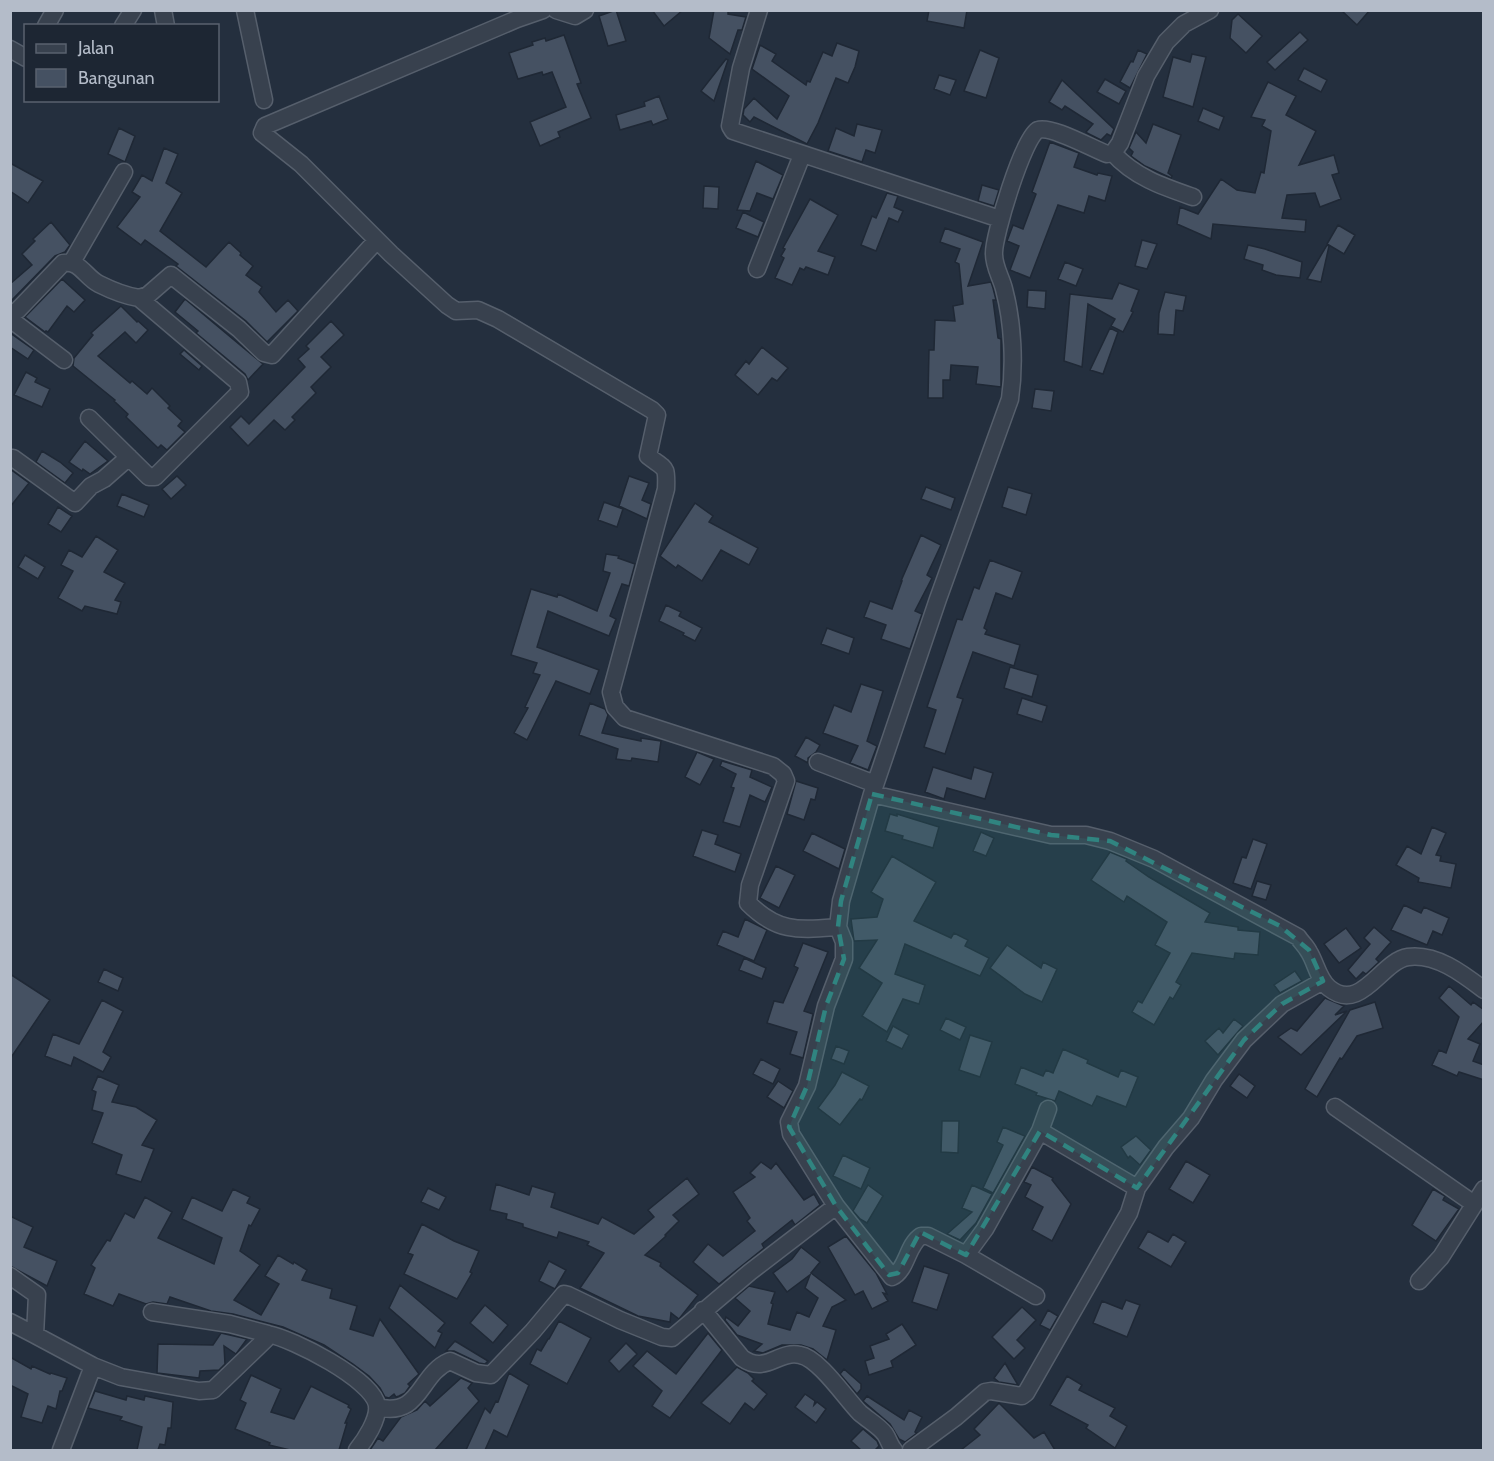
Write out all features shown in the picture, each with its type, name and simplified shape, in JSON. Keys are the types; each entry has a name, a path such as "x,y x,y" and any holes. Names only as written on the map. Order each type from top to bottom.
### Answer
{"street":[{"path":"47,24 55,10"},
{"path":"124,24 133,10"},
{"path":"245,10 264,100"},
{"path":"543,10 265,126 262,133 301,164 377,240 447,305 456,311 478,310 498,320 657,415 648,456 662,464 667,471 666,489 611,692 615,707 625,718 774,766 783,774 786,782 750,885 748,903 758,913 783,928 838,927"},
{"path":"556,10 575,16 585,10"},
{"path":"759,10 741,68 730,126 733,131 1000,219"},
{"path":"1036,1296 966,1255 928,1236 921,1236 915,1242 897,1275 891,1276 836,1206 795,1142 789,1127 791,1117 807,1086 826,1006 844,959 844,942 838,927 842,901 874,789 938,599 1010,399 1014,373 1013,346 1004,289 994,257 994,244 1000,219 1030,137 1038,130 1049,130 1107,154 1113,153 1120,143 1146,76 1166,42 1184,24 1210,10"},
{"path":"10,49 24,57"},
{"path":"1113,153 1123,165 1149,180 1193,197"},
{"path":"757,269 802,155"},
{"path":"72,262 124,172"},
{"path":"139,298 148,295 171,274 231,322 264,353 272,355 377,240"},
{"path":"64,360 10,317 60,264 72,262 95,282 139,298 238,382 240,392 159,475 149,477 89,418"},
{"path":"13,458 75,503 91,486 104,479 129,457"},
{"path":"818,762 874,789 1051,835 1086,835 1110,841 1154,859 1298,937 1309,950 1323,981 1336,993 1353,994 1363,991 1399,960 1412,956 1431,958 1444,964 1484,990"},
{"path":"911,1450 985,1392 1022,1396 1026,1394 1129,1213 1137,1188 1166,1147 1191,1118 1214,1080 1244,1040 1282,1004 1323,981"},
{"path":"1335,1107 1474,1204"},
{"path":"966,1255 985,1229 1040,1131 1048,1109"},
{"path":"1040,1131 1137,1188"},
{"path":"1419,1281 1441,1257 1484,1189"},
{"path":"378,1407 389,1410 407,1405 432,1376 450,1362 476,1373 491,1375 564,1294 620,1320 668,1338 676,1335 703,1310 836,1206"},
{"path":"10,1276 37,1295 35,1335"},
{"path":"703,1310 742,1358 751,1363 764,1364 795,1354 806,1357 884,1433 894,1450"},
{"path":"152,1312 230,1324 288,1339 335,1365 374,1394 378,1407 357,1450"},
{"path":"10,1322 93,1366 121,1377 199,1391 213,1390 266,1339 268,1334"},
{"path":"61,1450 93,1366"}],"highlighted area":[{"path":"872,794 1051,835 1110,841 1280,926 1309,950 1323,981 1282,1004 1244,1040 1137,1188 1040,1131 966,1255 920,1232 898,1273 889,1275 836,1206 789,1127 807,1086 826,1006 844,959 838,927 841,901"}],"building":[{"path":"616,10 626,41 608,46 599,16"},
{"path":"652,10 683,10 664,26"},
{"path":"714,10 728,10 728,14 746,17 742,30 738,30 730,54 709,38"},
{"path":"929,10 967,10 964,28 927,21"},
{"path":"1341,10 1370,10 1357,25"},
{"path":"1238,14 1262,36 1246,53 1230,38 1232,20"},
{"path":"1300,32 1308,40 1275,70 1267,62"},
{"path":"564,35 581,83 577,84 591,118 558,132 560,137 540,146 530,122 566,107 552,72 543,75 542,72 518,79 509,53 533,45 532,42 545,38 546,41"},
{"path":"837,43 859,51 855,67 848,83 836,78 807,144 754,117 750,122 743,115 744,109 754,98 777,119 789,96 752,69 760,45 776,54 772,61 806,85 807,81 810,82 823,52 832,56"},
{"path":"980,50 999,58 986,98 964,91"},
{"path":"1138,50 1147,54 1130,88 1120,82"},
{"path":"1192,54 1206,57 1193,107 1163,97 1173,57 1190,62"},
{"path":"726,59 728,60 714,101 701,91"},
{"path":"1304,68 1327,80 1321,92 1298,80"},
{"path":"939,75 956,80 950,95 934,89"},
{"path":"1105,79 1126,91 1119,104 1097,92"},
{"path":"1062,80 1114,129 1111,136 1107,134 1101,140 1087,133 1093,124 1065,106 1062,110 1049,102"},
{"path":"1268,82 1296,96 1286,115 1316,131 1299,165 1334,155 1339,173 1332,175 1341,199 1320,207 1315,193 1287,195 1282,218 1306,220 1305,232 1213,224 1211,239 1177,224 1180,207 1198,214 1221,179 1237,190 1255,193 1261,172 1264,173 1271,131 1262,126 1265,120 1251,117"},
{"path":"659,96 668,119 653,125 651,121 620,130 616,115 645,106 644,102"},
{"path":"1203,108 1224,117 1219,130 1198,121"},
{"path":"857,124 882,130 875,153 866,150 862,162 828,151 836,128 854,136"},
{"path":"1153,124 1181,135 1168,173 1172,176 1171,178 1145,166 1131,156 1133,152 1129,148 1136,132 1146,143"},
{"path":"119,128 135,136 125,162 108,154"},
{"path":"1050,142 1079,153 1074,167 1097,175 1098,173 1112,176 1105,201 1089,196 1084,213 1058,205 1030,278 1010,270 1019,246 1007,241 1013,225 1023,229 1036,194 1032,192"},
{"path":"164,148 178,154 166,183 182,193 160,231 206,267 229,242 253,266 246,275 262,287 259,292 276,312 288,300 298,311 267,342 246,321 176,266 178,264 145,240 141,245 117,227 140,197 132,192 142,175 152,181"},
{"path":"756,161 783,175 773,199 757,193 750,211 737,210"},
{"path":"10,163 43,181 28,203 10,191"},
{"path":"982,185 999,190 994,206 978,201"},
{"path":"704,186 719,187 718,209 703,208"},
{"path":"887,193 898,196 894,207 903,211 898,222 889,218 876,251 861,245 872,216 876,218"},
{"path":"810,199 838,215 818,251 835,257 828,275 806,267 804,270 800,268 792,285 775,278 784,258 781,256 785,249 783,248"},
{"path":"743,212 764,222 758,237 736,228"},
{"path":"51,222 70,245 65,252 55,256 10,302 10,284 32,265 22,254 35,241 33,239"},
{"path":"1338,225 1355,235 1344,254 1327,244"},
{"path":"945,228 983,242 968,286 991,282 993,288 998,338 1001,339 1001,387 976,384 978,367 951,365 950,380 943,380 943,398 928,398 929,350 934,350 935,320 955,321 953,306 963,304 959,264 955,262 960,249 940,242"},
{"path":"1142,240 1157,244 1147,269 1135,266"},
{"path":"1248,245 1302,262 1300,278 1276,275 1262,270 1263,265 1244,259"},
{"path":"1327,245 1329,246 1321,282 1307,279"},
{"path":"1065,262 1083,269 1076,286 1058,279"},
{"path":"62,279 85,300 74,312 67,306 48,332 45,332 25,317"},
{"path":"1119,283 1139,290 1131,311 1133,312 1123,332 1111,326 1115,319 1088,304 1082,367 1064,361 1070,294 1112,299"},
{"path":"1028,290 1046,291 1045,309 1027,307"},
{"path":"1165,292 1186,296 1183,311 1176,310 1174,335 1158,334 1159,313"},
{"path":"185,299 263,364 248,380 245,374 175,312"},
{"path":"121,306 148,330 136,343 125,332 98,356 147,394 152,388 182,421 178,426 185,432 167,450 161,445 158,448 126,417 128,414 115,400 73,366 74,358 93,335 91,333"},
{"path":"331,321 344,335 321,357 331,367 311,387 316,393 292,417 295,420 285,430 274,420 248,446 230,427 241,416 249,424 305,367 298,359 309,349 306,346"},
{"path":"1110,328 1118,332 1103,374 1090,370"},
{"path":"10,333 34,350 28,359 10,347"},
{"path":"762,347 788,368 777,381 772,378 758,395 735,375 746,361 749,364"},
{"path":"184,350 202,366 199,370 180,354"},
{"path":"26,372 37,378 35,382 50,389 42,407 14,395"},
{"path":"1035,389 1054,391 1051,411 1032,408"},
{"path":"85,441 108,461 90,474 69,462"},
{"path":"42,451 73,473 65,483 36,462"},
{"path":"10,469 29,483 10,507"},
{"path":"177,476 186,485 171,499 162,489"},
{"path":"629,476 649,483 642,500 651,504 647,519 619,506"},
{"path":"926,487 955,498 951,510 921,499"},
{"path":"1008,487 1032,494 1026,515 1002,507"},
{"path":"122,494 149,505 144,517 117,506"},
{"path":"604,502 623,509 617,527 598,520"},
{"path":"695,503 713,516 709,522 758,548 749,565 721,550 702,581 678,565 676,568 660,556"},
{"path":"58,507 72,516 61,532 48,524"},
{"path":"921,535 941,545 927,575 932,578 915,611 922,614 910,649 881,639 886,625 864,617 870,601 892,609 901,581"},
{"path":"96,536 118,550 104,572 125,583 115,600 121,602 117,614 85,606 82,611 58,598 73,571 61,565 69,550 82,557"},
{"path":"606,554 619,556 618,558 635,564 629,586 622,584 610,616 616,619 609,636 548,611 537,647 599,670 590,694 556,681 527,740 514,733 528,708 525,707 540,675 533,673 537,663 511,655 531,589 557,597 558,594 597,611 610,573 603,571"},
{"path":"25,555 45,567 38,579 18,567"},
{"path":"990,560 1022,572 1012,599 996,593 984,628 987,630 985,634 1020,645 1014,666 973,652 957,697 963,699 945,754 924,747 936,710 927,707 957,619 962,620 974,587 979,589"},
{"path":"666,605 681,612 679,616 702,628 695,641 659,621"},
{"path":"827,628 854,638 849,654 821,644"},
{"path":"1010,667 1038,675 1032,697 1004,688"},
{"path":"861,684 883,691 867,741 877,746 868,770 850,763 858,746 823,733 834,705 851,712"},
{"path":"1022,698 1047,706 1042,722 1017,714"},
{"path":"590,703 605,709 608,715 602,733 641,741 641,738 661,741 658,762 632,758 631,761 616,759 618,749 579,735"},
{"path":"806,737 820,745 816,752 808,758 808,763 795,756"},
{"path":"697,752 714,759 700,785 685,777"},
{"path":"722,761 752,770 750,777 772,787 765,802 750,795 740,827 723,822 736,774 720,766"},
{"path":"933,767 971,779 974,767 993,773 985,799 947,788 944,799 925,792"},
{"path":"796,781 818,788 815,800 811,799 804,820 787,814"},
{"path":"890,814 939,827 933,848 902,839 903,836 885,831"},
{"path":"1432,827 1446,833 1436,855 1441,856 1440,861 1456,864 1451,888 1418,882 1419,878 1396,865 1407,846 1421,854"},
{"path":"702,830 718,835 715,844 741,854 735,872 693,856"},
{"path":"981,832 994,838 986,856 973,851"},
{"path":"812,833 845,849 839,869 803,851"},
{"path":"1253,839 1267,844 1251,889 1233,883 1242,857 1246,858"},
{"path":"1110,852 1127,859 1126,861 1149,877 1210,913 1205,922 1238,927 1238,930 1260,932 1258,955 1235,953 1234,959 1192,953 1176,982 1181,985 1173,999 1170,997 1154,1025 1132,1012 1138,1001 1142,1003 1170,953 1155,945 1167,922 1127,896 1124,902 1091,880"},
{"path":"892,856 936,882 914,921 951,938 954,933 968,940 965,946 989,958 980,976 905,944 895,974 925,985 919,1004 903,999 887,1032 862,1016 882,983 859,968 877,940 854,941 851,919 877,917 883,899 871,892"},
{"path":"776,866 795,875 779,908 760,898"},
{"path":"1257,881 1271,885 1266,900 1252,896"},
{"path":"1404,905 1421,913 1424,907 1449,918 1442,935 1433,931 1427,945 1391,930"},
{"path":"745,919 767,930 754,961 717,945 723,931 738,937"},
{"path":"1374,927 1391,942 1376,959 1379,962 1366,974 1363,972 1356,979 1348,970 1370,944 1364,938"},
{"path":"1346,928 1361,948 1339,963 1324,944"},
{"path":"803,943 828,952 804,1011 813,1014 803,1058 790,1054 797,1032 767,1023 774,1001 783,1003 798,968 794,966"},
{"path":"1007,945 1041,968 1043,962 1057,969 1042,1002 1025,994 990,968"},
{"path":"744,958 766,968 762,979 739,970"},
{"path":"104,969 123,978 118,991 98,982"},
{"path":"1295,971 1302,981 1280,993 1274,985"},
{"path":"10,974 50,1000 10,1059"},
{"path":"1449,986 1471,1005 1473,1002 1484,1010 1484,1021 1468,1039 1480,1044 1473,1061 1484,1065 1484,1080 1459,1072 1457,1076 1432,1065 1439,1050 1446,1053 1459,1017 1439,998"},
{"path":"1325,998 1344,1006 1335,1015 1347,1011 1301,1055 1278,1037 1291,1028 1297,1031"},
{"path":"102,1000 123,1011 103,1052 111,1057 103,1072 74,1057 71,1066 45,1056 53,1034 79,1044"},
{"path":"1375,1002 1383,1028 1357,1036 1342,1059 1340,1058 1317,1097 1305,1089 1350,1010"},
{"path":"946,1018 966,1027 960,1040 940,1030"},
{"path":"1234,1019 1243,1026 1218,1055 1205,1041 1219,1028 1223,1033"},
{"path":"893,1026 909,1035 902,1049 886,1041"},
{"path":"970,1035 992,1042 980,1077 959,1070"},
{"path":"836,1046 849,1051 844,1064 831,1059"},
{"path":"1063,1049 1118,1077 1121,1070 1138,1077 1126,1107 1097,1096 1092,1106 1059,1091 1055,1101 1036,1095 1037,1093 1015,1084 1021,1067 1043,1076 1046,1070 1053,1073"},
{"path":"761,1059 780,1069 773,1084 753,1074"},
{"path":"842,1072 869,1086 862,1100 860,1099 840,1125 818,1108"},
{"path":"1239,1074 1255,1086 1247,1098 1230,1086"},
{"path":"98,1076 119,1085 112,1102 136,1107 157,1120 142,1145 154,1149 141,1182 116,1174 122,1155 92,1143 103,1113 92,1110 96,1092 92,1090"},
{"path":"778,1081 793,1091 784,1108 767,1097"},
{"path":"942,1121 959,1121 958,1153 941,1152"},
{"path":"1003,1127 1025,1136 993,1193 983,1188 1003,1145 997,1142"},
{"path":"1136,1136 1151,1150 1140,1165 1130,1156 1128,1158 1121,1147"},
{"path":"843,1155 870,1168 861,1189 833,1176"},
{"path":"1186,1161 1210,1175 1193,1203 1169,1189"},
{"path":"761,1162 771,1169 776,1163 804,1200 814,1194 820,1205 795,1225 792,1220 762,1244 764,1248 719,1284 693,1262 708,1244 723,1256 755,1231 747,1221 750,1218 733,1192 755,1177 750,1173"},
{"path":"1032,1167 1053,1178 1052,1180 1071,1204 1052,1241 1032,1230 1043,1207 1025,1197 1031,1185 1024,1182"},
{"path":"687,1178 699,1194 673,1215 679,1221 645,1255 661,1263 660,1266 698,1295 679,1319 671,1313 670,1322 638,1316 580,1288 604,1253 587,1245 589,1242 559,1232 557,1238 523,1227 523,1224 506,1219 507,1214 490,1210 496,1184 529,1195 532,1186 555,1193 551,1207 598,1224 602,1217 634,1234 654,1217 648,1210"},
{"path":"868,1185 883,1196 867,1223 853,1211"},
{"path":"972,1185 992,1194 976,1223 960,1240 947,1234 972,1212 962,1208"},
{"path":"428,1188 446,1197 439,1210 421,1202"},
{"path":"233,1189 250,1197 247,1203 260,1209 251,1226 249,1225 240,1251 260,1265 234,1300 261,1315 279,1284 265,1276 278,1255 293,1264 294,1262 307,1270 302,1280 332,1289 330,1298 357,1306 350,1329 373,1336 380,1319 419,1374 408,1384 410,1386 405,1393 396,1397 394,1394 389,1398 385,1397 369,1376 353,1364 324,1345 283,1327 233,1314 211,1311 170,1297 167,1304 153,1302 146,1304 119,1294 113,1306 84,1294 95,1268 91,1265 107,1240 110,1241 125,1213 134,1218 145,1197 172,1212 158,1238 214,1264 222,1238 182,1219 192,1197 222,1211"},
{"path":"1433,1189 1445,1196 1443,1200 1459,1209 1436,1241 1412,1225"},
{"path":"10,1216 33,1227 24,1247 57,1261 47,1286 10,1266"},
{"path":"422,1224 479,1251 470,1272 472,1273 457,1299 404,1274 413,1255 408,1253"},
{"path":"1148,1231 1168,1242 1173,1234 1186,1242 1171,1267 1138,1248"},
{"path":"846,1236 876,1273 887,1294 883,1293 888,1301 872,1309 863,1291 855,1295 828,1247"},
{"path":"801,1247 820,1262 811,1273 846,1300 832,1307 823,1326 836,1330 827,1360 813,1349 801,1345 782,1345 763,1353 754,1351 762,1344 737,1335 725,1320 726,1317 738,1326 750,1311 735,1298 749,1286 775,1292 768,1324 790,1330 797,1312 809,1317 818,1298 805,1288 810,1275 787,1292 773,1273 792,1259"},
{"path":"549,1261 566,1270 555,1289 539,1281"},
{"path":"924,1266 949,1274 937,1310 912,1302"},
{"path":"400,1285 445,1323 438,1331 442,1333 435,1348 389,1308"},
{"path":"1126,1300 1140,1305 1127,1337 1093,1323 1102,1301 1122,1309"},
{"path":"485,1305 508,1325 493,1343 470,1323"},
{"path":"1022,1307 1036,1320 1017,1340 1025,1348 1014,1359 992,1337"},
{"path":"1048,1310 1058,1316 1050,1330 1040,1325"},
{"path":"559,1321 591,1338 567,1384 530,1364 537,1349 541,1351"},
{"path":"902,1324 916,1345 891,1361 893,1367 869,1375 865,1361 874,1358 870,1346 889,1339 886,1334"},
{"path":"221,1333 247,1339 236,1354 224,1346 225,1364 219,1370 200,1371 199,1378 157,1373 158,1344 213,1345"},
{"path":"708,1333 722,1350 670,1418 652,1406 662,1391 633,1366 647,1351 676,1374"},
{"path":"455,1341 488,1361 485,1364 479,1363 454,1351 446,1351"},
{"path":"626,1343 637,1354 619,1372 609,1361"},
{"path":"10,1357 31,1369 32,1366 67,1378 60,1391 56,1409 48,1406 42,1423 21,1417 28,1394 10,1385"},
{"path":"1005,1363 1018,1385 999,1382 994,1378"},
{"path":"737,1367 748,1373 754,1379 752,1381 767,1394 754,1410 745,1403 730,1424 701,1403"},
{"path":"844,1369 861,1384 861,1389 857,1394 840,1374"},
{"path":"509,1373 529,1385 507,1437 494,1430 485,1450 466,1450 485,1408 490,1413 496,1401 498,1402"},
{"path":"251,1375 281,1389 271,1412 294,1419 311,1386 349,1405 351,1409 345,1423 347,1423 339,1450 290,1450 269,1445 270,1443 235,1429 246,1403 240,1400"},
{"path":"1067,1376 1082,1385 1079,1390 1115,1408 1110,1416 1127,1426 1115,1448 1086,1428 1088,1425 1050,1405"},
{"path":"461,1378 472,1383 468,1388 479,1401 435,1450 370,1450 378,1438 383,1441 401,1417 417,1410 425,1401 430,1406"},
{"path":"95,1391 126,1400 127,1396 144,1400 145,1396 173,1402 171,1428 168,1428 165,1445 160,1444 158,1450 137,1450 142,1427 120,1420 122,1417 88,1408"},
{"path":"805,1394 815,1401 814,1405 817,1402 826,1409 816,1423 795,1407"},
{"path":"867,1396 904,1420 909,1410 922,1417 915,1432 917,1433 905,1442 899,1439 890,1424 863,1401"},
{"path":"999,1403 1034,1438 1044,1432 1055,1450 961,1450 980,1435 974,1429"},
{"path":"863,1429 877,1441 879,1446 875,1450 861,1450 851,1441"}]}
